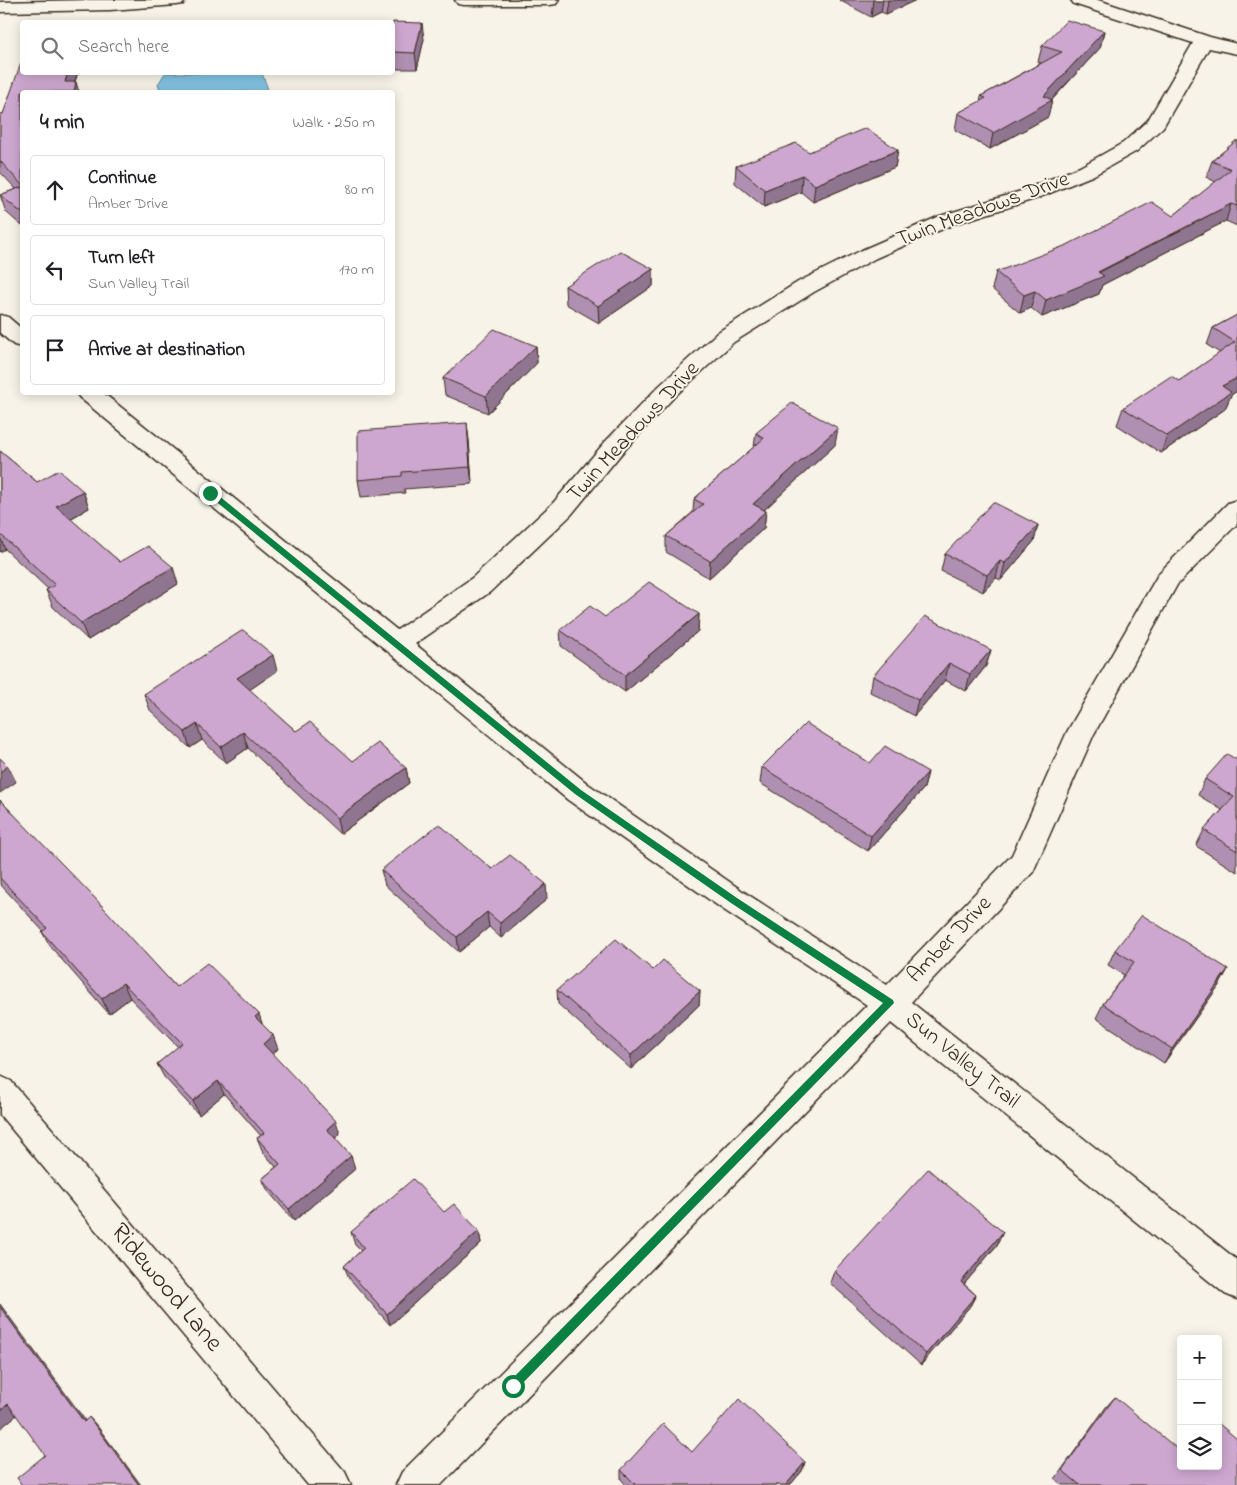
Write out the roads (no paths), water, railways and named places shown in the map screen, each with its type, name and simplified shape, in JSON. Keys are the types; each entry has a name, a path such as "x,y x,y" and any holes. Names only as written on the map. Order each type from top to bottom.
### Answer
{"street":[{"path":"0,7 110,5 177,0"},
{"path":"464,0 550,0"},
{"path":"1080,0 1237,49"},
{"name":"Twin Meadows Drive","path":"396,644 488,579 562,509 614,448 666,392 726,337 806,287 869,254 947,220 1028,195 1087,171 1130,147 1156,123 1204,40"},
{"path":"0,322 20,338"},
{"name":"Sun Valley Trail","path":"91,395 578,792 734,901 890,1003 1237,1282"},
{"name":"Amber Drive","path":"415,1485 890,1003 1023,863 1081,732 1168,578 1237,509"},
{"name":"Ridewood Lane","path":"0,1091 332,1485"}],"water":[{"path":"164,75 263,75 268,90 160,90 158,84"}]}
